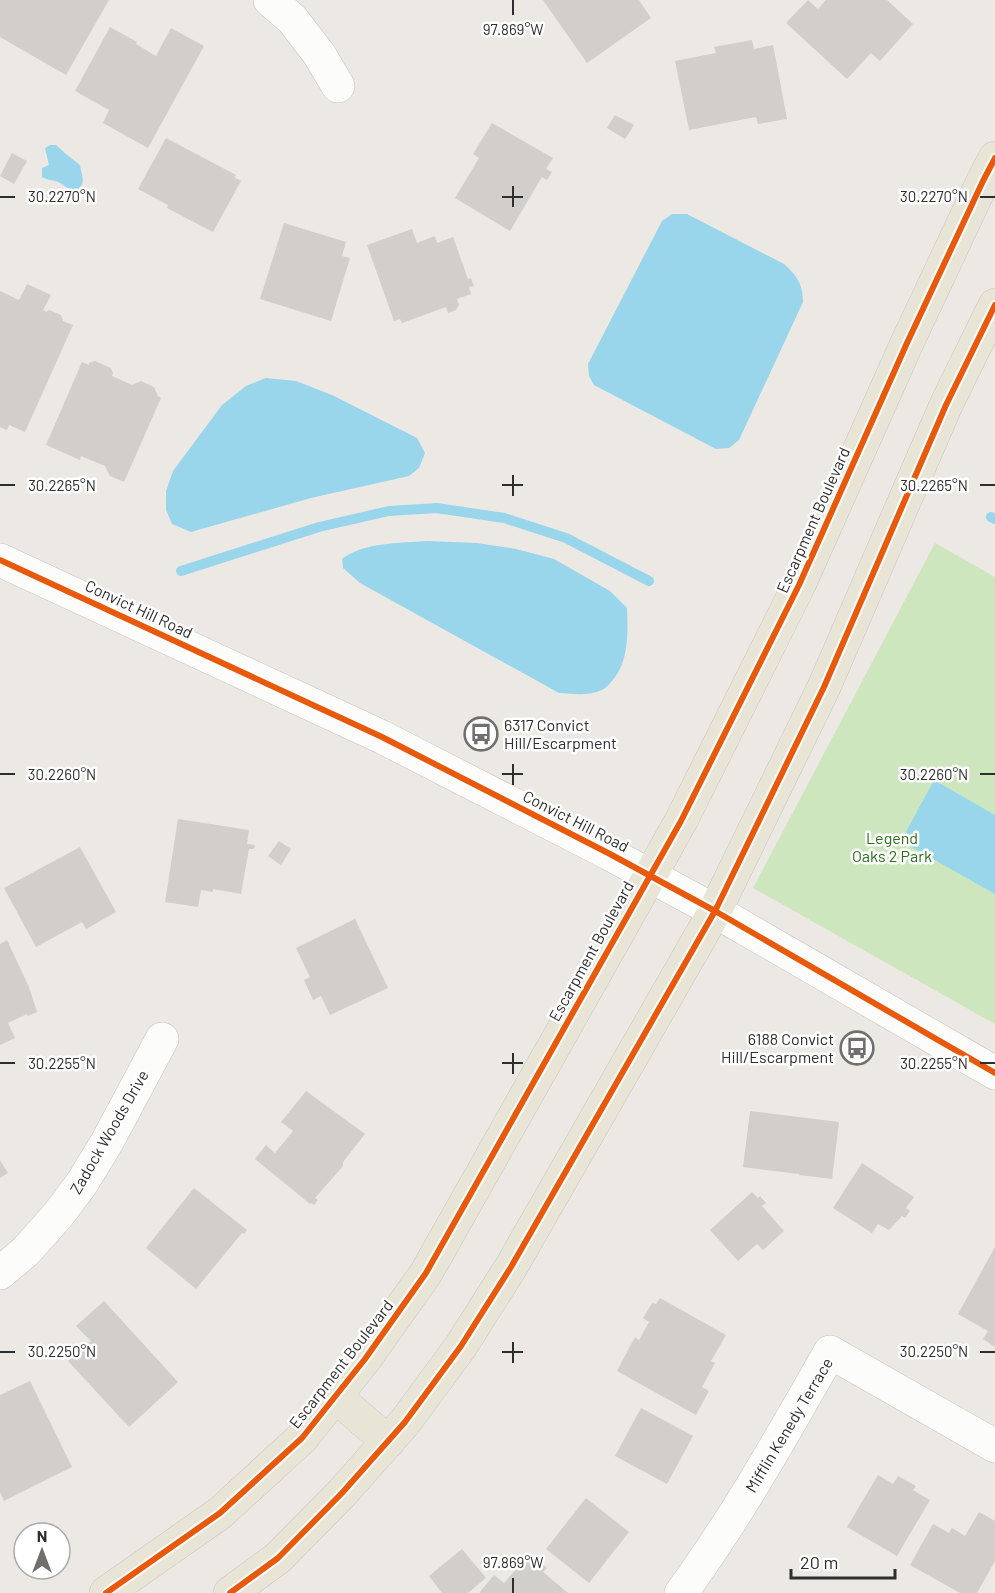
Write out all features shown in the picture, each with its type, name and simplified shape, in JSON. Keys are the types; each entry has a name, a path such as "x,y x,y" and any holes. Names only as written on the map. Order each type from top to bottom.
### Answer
{"main road":[{"name":"Escarpment Boulevard","path":"106,1593 220,1513 302,1438 365,1359 426,1273 681,821 799,585 907,343 995,158"},
{"path":"230,1593 278,1558 388,1442 461,1346 511,1267 715,911 824,687 945,405 995,305"},
{"path":"335,1396 388,1442"}],"street":[{"path":"270,0 292,19 319,54 338,86"},
{"name":"Convict Hill Road","path":"0,560 381,737 650,874 995,1073"},
{"name":"Zadock Woods Drive","path":"0,1273 26,1251 82,1184 162,1039"},
{"name":"Mifflin Kenedy Terrace","path":"681,1593 759,1476 830,1352 995,1446"}],"green space":[{"name":"Legend Oaks 2 Park","path":"935,543 995,577 995,1024 753,888"}],"water":[{"path":"56,145 80,165 83,182 76,191 42,177 42,168 49,165 45,148"},
{"path":"672,214 687,214 784,264 796,277 802,290 803,302 739,440 729,448 716,449 594,385 589,376 588,364 662,221"},
{"path":"266,378 296,381 332,395 417,438 425,453 419,468 409,476 311,498 191,532 172,524 166,510 166,491 173,471 222,405 246,386"},
{"path":"427,541 477,543 516,549 554,559 610,591 627,608 626,646 618,673 606,687 597,692 559,693 360,583 343,568 342,559 361,549 383,544"},
{"path":"934,780 995,815 995,894 901,841"}],"building":[{"path":"0,0 109,0 66,75 0,37"},
{"path":"543,0 639,0 651,18 587,63"},
{"path":"808,0 818,9 826,0 887,0 913,24 880,61 871,53 847,79 786,23"},
{"path":"110,27 156,56 171,28 204,46 148,148 103,123 109,110 75,91"},
{"path":"752,40 754,49 773,45 787,119 758,124 756,117 689,130 675,61 716,53 714,47"},
{"path":"615,115 634,125 625,139 607,128"},
{"path":"492,123 553,158 546,169 552,172 547,180 542,177 510,231 455,198 479,158 473,154"},
{"path":"166,138 236,175 234,177 241,181 213,232 167,208 168,205 138,189"},
{"path":"12,153 27,161 14,184 0,176"},
{"path":"284,223 346,242 342,256 350,258 331,321 260,299"},
{"path":"412,229 417,243 435,236 437,243 453,237 468,279 471,278 474,286 469,287 471,294 457,299 459,305 456,310 448,313 446,307 402,323 400,319 394,321 367,245"},
{"path":"27,284 51,295 43,310 61,315 63,321 73,325 25,432 9,425 7,430 0,427 0,291 19,300"},
{"path":"95,361 111,368 112,376 132,385 141,381 154,387 161,398 124,482 110,476 105,466 81,456 80,460 46,445 82,362 89,365"},
{"path":"178,819 249,830 247,844 255,845 254,849 249,849 241,894 213,889 213,892 201,890 198,907 165,902"},
{"path":"279,841 291,849 281,865 268,856"},
{"path":"80,847 116,912 86,929 82,922 36,947 4,888"},
{"path":"355,919 388,988 330,1015 321,996 313,1000 304,980 310,977 296,948"},
{"path":"7,940 29,987 37,1012 8,1023 15,1038 0,1045 0,944"},
{"path":"306,1091 365,1134 343,1162 343,1166 315,1198 318,1200 314,1205 255,1159 266,1145 275,1153 293,1131 281,1122"},
{"path":"750,1111 839,1122 832,1179 743,1167"},
{"path":"0,1160 8,1173 0,1178"},
{"path":"862,1163 914,1197 906,1208 910,1211 905,1218 902,1216 889,1230 878,1224 872,1233 833,1208"},
{"path":"194,1188 247,1230 244,1234 242,1233 196,1289 146,1248"},
{"path":"752,1192 766,1203 762,1206 784,1231 763,1250 757,1244 738,1261 710,1230"},
{"path":"995,1247 995,1347 983,1339 988,1331 958,1314"},
{"path":"660,1298 726,1335 711,1361 715,1363 702,1387 709,1391 696,1415 617,1371 635,1337 639,1340 649,1322 643,1318 652,1303 656,1304"},
{"path":"104,1301 178,1382 129,1427 68,1361 91,1341 76,1326"},
{"path":"30,1381 72,1467 4,1501 0,1492 0,1395"},
{"path":"641,1408 693,1436 667,1484 615,1456"},
{"path":"878,1475 893,1484 898,1476 916,1486 913,1490 930,1500 897,1556 847,1527"},
{"path":"586,1498 629,1532 589,1583 546,1549"},
{"path":"979,1512 995,1521 995,1561 977,1593 960,1593 910,1565 933,1524 949,1533 952,1528 965,1536"},
{"path":"462,1549 486,1578 468,1593 442,1593 429,1576"},
{"path":"526,1558 536,1567 541,1562 547,1568 543,1572 568,1593 479,1593 494,1575 504,1583"}],"waterway":[{"path":"181,571 319,527 389,511 437,508 504,518 566,538 649,581"},
{"path":"991,517 995,519"}],"cycle path":[{"path":"106,1593 220,1513 302,1438 365,1359 426,1273 681,821 799,585 907,343 995,158"},
{"path":"230,1593 278,1558 342,1493 405,1422 461,1346 511,1267 715,911 824,687 946,405 995,305"},
{"path":"0,560 382,737 610,854 715,911 995,1073"}],"place":[{"name":"6317 Convict Hill/Escarpment","path":"481,734"},
{"name":"6188 Convict Hill/Escarpment","path":"857,1048"}]}
